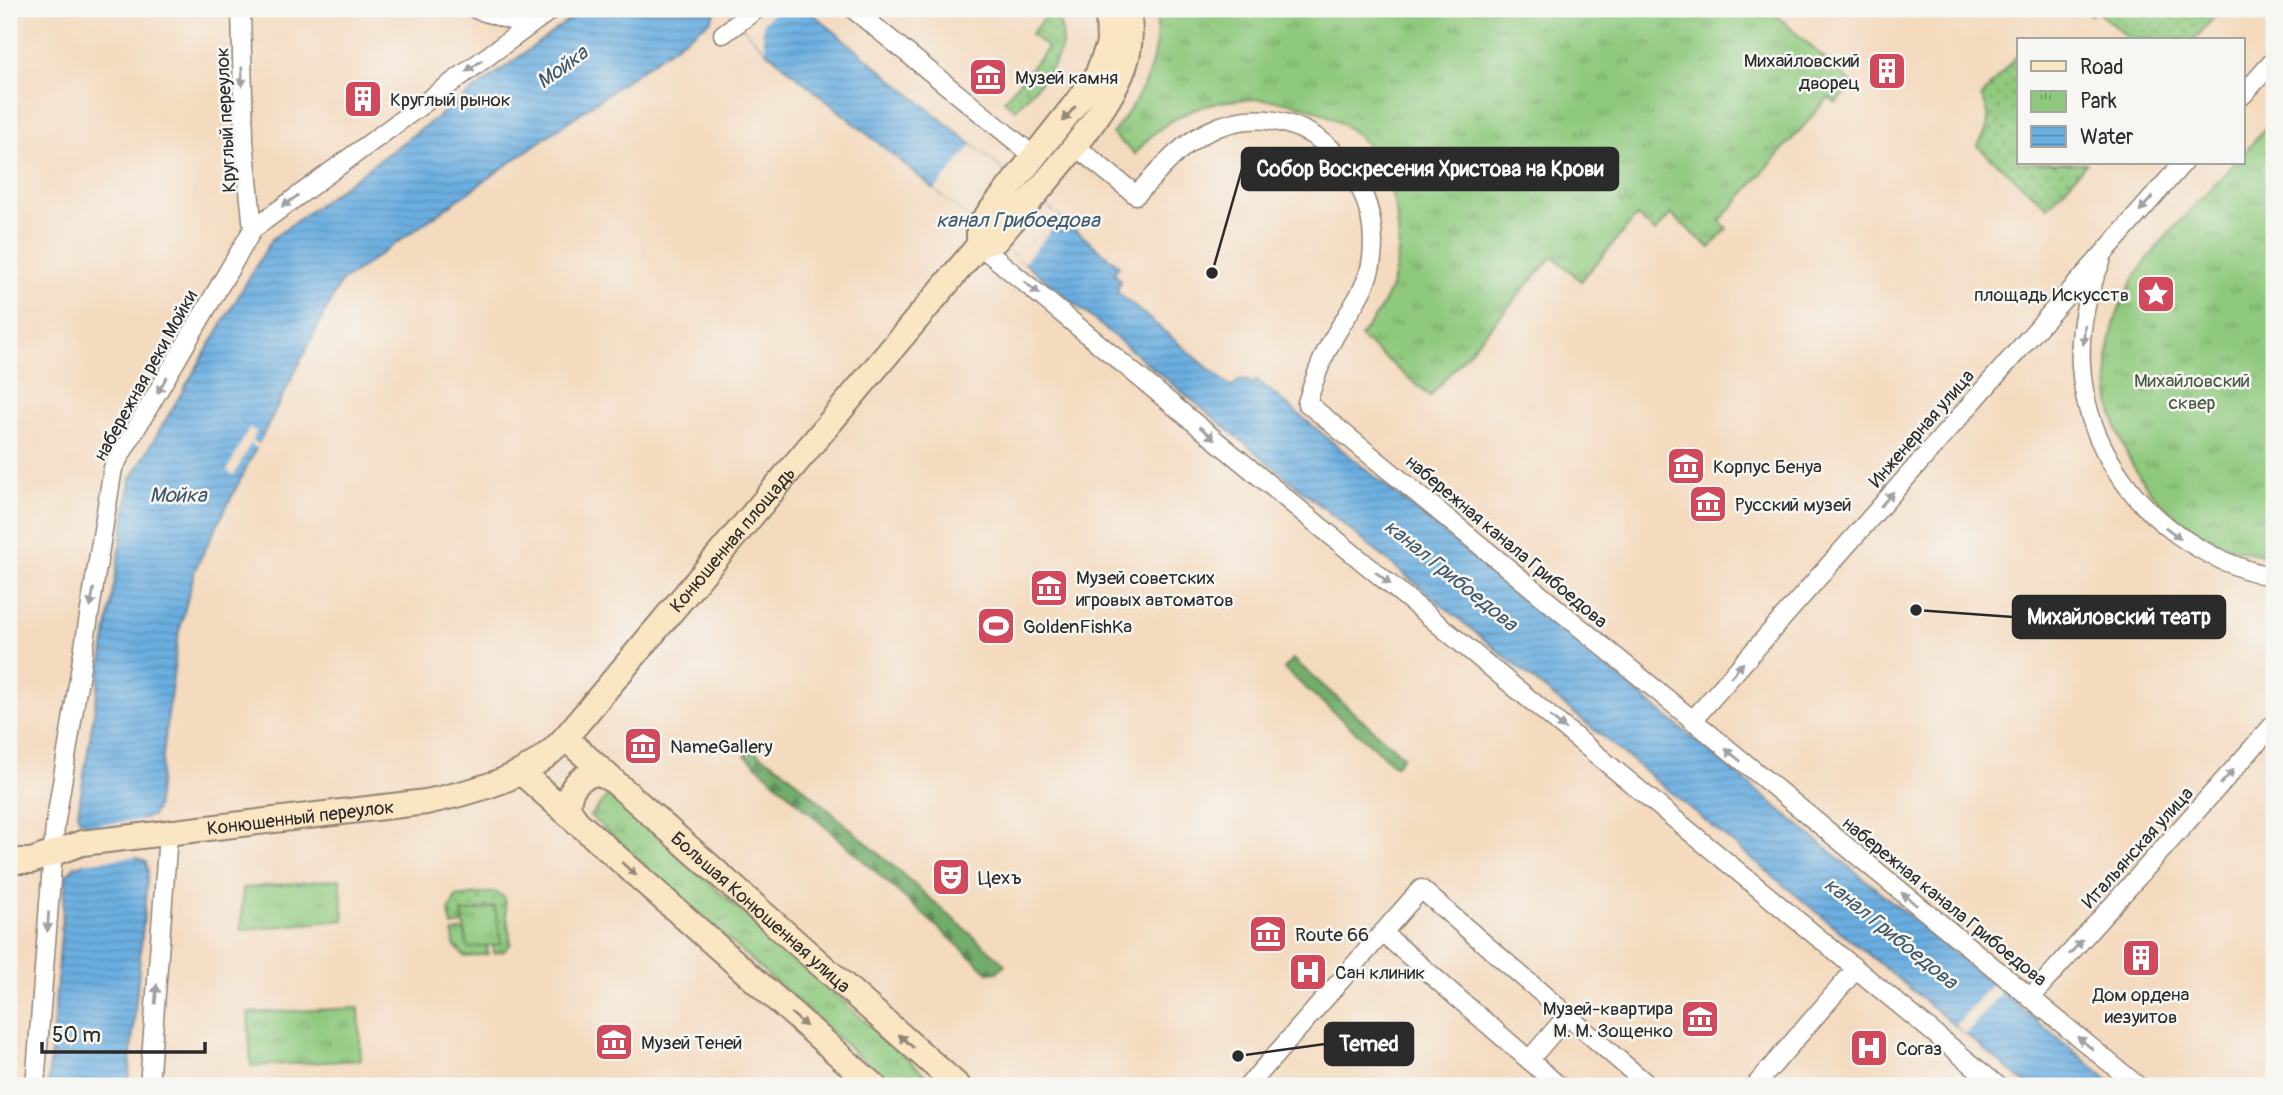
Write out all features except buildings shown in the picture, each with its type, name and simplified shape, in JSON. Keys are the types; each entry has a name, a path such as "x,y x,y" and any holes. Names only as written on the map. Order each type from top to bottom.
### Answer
{"main road":[{"path":"1025,188 1035,157 1084,96 1101,67 1109,44 1108,9"},
{"path":"1025,188 1074,145 1100,109 1124,67 1130,39 1128,9"},
{"name":"Конюшенная площадь","path":"457,796 522,773 552,753 1025,188"},
{"name":"Большая Конюшенная улица","path":"565,738 958,1086"},
{"path":"522,773 874,1086"},
{"path":"578,824 568,807 573,787 579,780 598,773 614,782"},
{"name":"Конюшенный переулок","path":"9,861 31,861 82,844 389,808 457,796"}],"street":[{"name":"Круглый переулок","path":"241,9 244,141 253,229"},
{"path":"475,9 529,26"},
{"name":"набережная реки Мойки","path":"35,1086 52,854 113,468 253,229 552,9"},
{"path":"723,34 757,9"},
{"path":"853,9 1035,157"},
{"path":"2244,95 2274,60"},
{"name":"набережная канала Грибоедова","path":"1074,145 1136,195 1184,146 1208,131 1235,122 1264,121 1292,126 1318,138 1344,160 1358,178 1369,204 1374,233 1372,261 1363,288 1317,371 1307,403 2138,1086"},
{"name":"Инженерная улица","path":"1692,721 2182,164"},
{"path":"985,237 1998,1086"},
{"path":"2109,246 2087,304 2083,364 2094,423 2105,451 2138,501 2183,541 2236,567 2274,577"},
{"name":"Итальянская улица","path":"2030,998 2274,724"},
{"path":"149,1086 168,835"},
{"path":"1248,1086 1422,889 1649,1086"},
{"path":"1383,933 1559,1086"},
{"path":"1755,1086 1856,969"},
{"path":"1533,1064 1571,1019"}],"green space":[{"path":"1156,9 1780,9 1776,15 1853,84 1836,103 1829,97 1720,221 1727,228 1710,248 1671,214 1655,232 1637,216 1581,281 1553,256 1430,396 1360,337 1377,315 1390,290 1398,255 1398,237 1394,200 1388,183 1381,166 1360,138 1339,122 1314,110 1288,102 1260,99 1204,106 1179,116 1154,133 1135,154 1112,134 1148,76 1156,44"},
{"path":"2084,9 2221,9 2196,38 2129,38 2095,10 2091,15"},
{"path":"1050,10 1060,23 1063,37 1061,50 1046,76 1015,110 1004,100 1048,48 1031,34"},
{"path":"2017,55 2017,164 2086,164 2048,207 1977,146 1985,134 1988,122 1987,109 1981,97"},
{"name":"Михайловский сквер","path":"2274,118 2274,556 2229,547 2190,527 2157,499 2132,463 2115,424 2108,380 2111,336 2126,293 2136,276 2161,242 2234,164 2244,164 2244,153"},
{"path":"1293,659 1403,756 1395,766 1284,669"},
{"path":"751,749 781,768 1005,964 997,972 989,973 745,755"},
{"path":"609,794 938,1086 892,1086 590,816"},
{"path":"340,879 344,920 241,930 243,888"},
{"path":"494,892 504,897 511,944 504,951 494,953 492,944 500,944 462,912 463,924 452,926 449,911 456,897"},
{"path":"495,907 501,944 468,948 462,913"},
{"path":"464,930 468,948 487,945 488,954 465,957 454,945 453,932"},
{"path":"359,1008 361,1060 251,1066 248,1013"}],"water":[{"name":"Мойка","path":"584,9 717,10 710,21 340,283 195,569 178,636 156,809 152,816 141,819 137,858 146,862 148,871 128,1086 48,1086 66,876 75,866 83,864 87,824 79,819 78,813 131,479 272,239"},
{"name":"канал Грибоедова","path":"726,9 807,9 1119,266 1114,272 1120,281 1117,292 1231,387 1242,379 1254,384 1257,380 2116,1086 2029,1086 766,51"}],"pier":[{"path":"726,9 778,9 764,21 762,31 766,51"},
{"path":"972,145 1061,218 1024,263 935,190"},
{"path":"249,428 257,432 252,440 259,444 267,429 270,431 260,450 250,444 234,475 227,471"},
{"path":"145,820 141,856 80,863 84,826"},
{"path":"1991,984 2001,992 1966,1034 1956,1026"}],"place":[{"name":"Михайловский дворец","path":"1887,71"},
{"name":"Музей камня","path":"988,77"},
{"name":"Круглый рынок","path":"363,99"},
{"name":"Собор Воскресения Христова на Крови","path":"1212,273"},
{"name":"площадь Искусств","path":"2156,294"},
{"name":"Корпус Бенуа","path":"1686,466"},
{"name":"Русский музей","path":"1708,504"},
{"name":"Музей советских игровых автоматов","path":"1049,588"},
{"name":"Михайловский театр","path":"1916,610"},
{"name":"GoldenFishKa","path":"996,626"},
{"name":"NameGallery","path":"643,746"},
{"name":"Цехъ","path":"951,877"},
{"name":"Route 66","path":"1268,934"},
{"name":"Дом ордена иезуитов","path":"2141,958"},
{"name":"Сан клиник","path":"1308,972"},
{"name":"Музей-квартира М. М. Зощенко","path":"1700,1019"},
{"name":"Музей Теней","path":"614,1042"},
{"name":"Согаз","path":"1869,1048"},
{"name":"Temed","path":"1238,1056"}]}
